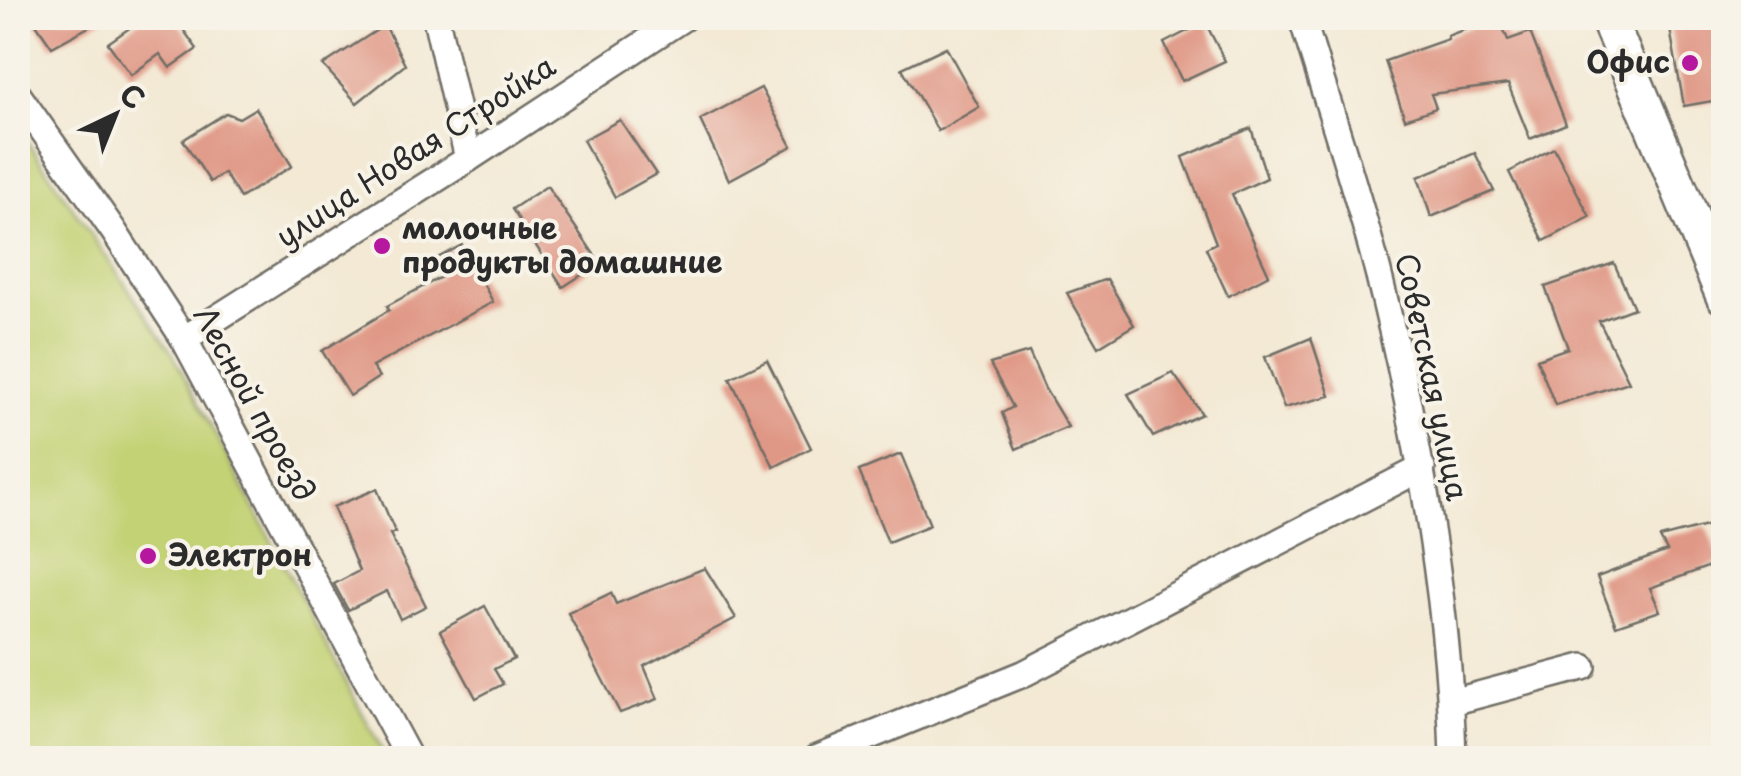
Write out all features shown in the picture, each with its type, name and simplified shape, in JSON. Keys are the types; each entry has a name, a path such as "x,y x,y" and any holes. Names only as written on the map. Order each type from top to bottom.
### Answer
{"main road":[{"path":"1608,18 1724,296"}],"street":[{"path":"436,18 468,159"},
{"name":"улица Новая Стройка","path":"184,340 683,18"},
{"name":"Советская улица","path":"1302,18 1378,271 1422,468 1452,702 1453,758"},
{"name":"Лесной проезд","path":"18,94 114,230 184,340 409,758"},
{"path":"816,758 1023,674 1422,468"},
{"path":"1452,702 1583,667"}],"green space":[{"name":"Электрон","path":"18,128 173,354 386,758 18,758"}],"building":[{"path":"32,18 105,18 52,47"},
{"path":"144,18 175,18 197,49 170,68 160,54 131,75 108,43"},
{"path":"1499,18 1508,40 1530,32 1566,124 1530,139 1508,84 1431,94 1436,108 1405,119 1385,61"},
{"path":"1668,18 1724,18 1724,99 1684,106"},
{"path":"1205,22 1225,61 1182,81 1164,43"},
{"path":"385,25 405,65 357,103 323,65"},
{"path":"946,47 979,107 938,131 902,68"},
{"path":"761,88 792,146 729,180 700,120"},
{"path":"256,108 292,166 240,198 224,173 210,182 183,140 226,113 239,118"},
{"path":"620,120 656,174 615,197 583,140"},
{"path":"1251,128 1267,178 1232,194 1269,275 1228,296 1206,248 1216,243 1183,157"},
{"path":"1554,148 1590,217 1544,241 1509,172"},
{"path":"1475,153 1494,191 1431,217 1418,177"},
{"path":"547,186 600,263 563,287 512,209"},
{"path":"462,245 493,302 372,367 379,377 350,396 322,351 389,310 387,306 441,277 432,261"},
{"path":"1614,263 1634,308 1599,321 1629,382 1555,405 1537,359 1568,348 1545,287"},
{"path":"1107,279 1134,325 1098,347 1067,293"},
{"path":"1311,338 1330,396 1284,408 1265,357"},
{"path":"1029,352 1068,427 1016,449 1002,413 1013,407 990,364"},
{"path":"767,360 811,448 774,467 730,378"},
{"path":"1173,373 1202,414 1153,437 1128,394"},
{"path":"901,454 930,525 888,542 859,471"},
{"path":"377,489 395,532 390,534 426,606 400,619 387,591 348,610 334,584 359,571 333,507"},
{"path":"1706,526 1721,562 1650,588 1660,611 1616,626 1597,577 1667,551 1660,538"},
{"path":"705,568 736,618 644,666 658,699 620,713 568,613 611,593 616,604"},
{"path":"485,606 514,659 494,669 503,684 476,698 440,631"}],"place":[{"name":"Офис","path":"1690,63"},
{"name":"молочные продукты домашние","path":"382,246"},
{"name":"Электрон","path":"148,556"}]}
